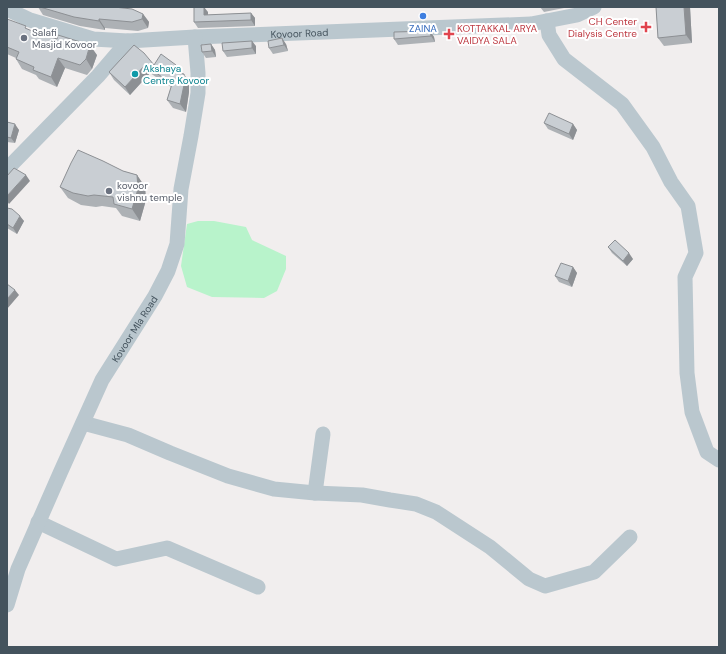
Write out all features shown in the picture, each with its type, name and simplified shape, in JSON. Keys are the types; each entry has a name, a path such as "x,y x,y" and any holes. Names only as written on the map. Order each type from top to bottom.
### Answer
{"street":[{"name":"Kovoor Road","path":"7,9 30,20 93,40 128,41 532,24 577,15 594,7"},
{"path":"547,21 548,35 564,59 622,104 653,147 671,182 688,206 696,253 684,277 687,373 692,412 707,452 719,460"},
{"name":"Kovoor Mla Road","path":"7,605 13,567 38,522 102,380 156,296 168,271 177,244 181,189 198,93 195,37"},
{"path":"7,169 98,76 128,41"},
{"path":"83,423 128,435 170,454 228,476 274,489 315,493 362,495 416,504 436,512 490,547 529,579 545,586 594,572 630,537"},
{"path":"315,493 323,434"},
{"path":"38,522 116,560 167,548 258,587"}],"green space":[{"path":"198,221 214,221 246,227 252,240 286,256 286,269 277,291 264,298 212,297 187,287 181,266 187,224"}],"building":[{"path":"40,7 114,7 132,9 143,14 142,19 132,22 99,19 99,21 74,17"},
{"path":"194,7 204,7 204,15 251,13 251,20 194,22"},
{"path":"656,7 684,7 686,35 658,38"},
{"path":"7,19 26,26 25,28 46,37 46,35 57,39 58,35 90,45 86,59 80,65 58,58 51,77 33,70 34,67 16,59 19,52 7,47"},
{"path":"430,31 431,36 394,39 394,32"},
{"path":"282,38 284,45 269,48 268,41"},
{"path":"252,41 252,48 223,51 222,43"},
{"path":"211,44 212,51 202,52 201,45"},
{"path":"134,45 144,53 154,65 161,54 176,65 172,71 184,74 184,85 180,104 167,100 172,84 145,65 125,87 109,72"},
{"path":"549,113 573,124 569,134 544,123"},
{"path":"7,122 15,124 11,138 7,137"},
{"path":"78,150 123,171 137,175 138,189 132,209 114,204 113,197 94,195 88,196 73,193 60,187"},
{"path":"14,168 26,175 7,196 7,176"},
{"path":"7,208 12,209 20,216 13,228 7,224"},
{"path":"615,240 629,253 623,261 608,247"},
{"path":"561,263 573,267 568,281 555,276"},
{"path":"7,284 15,290 7,299"}],"place":[{"name":"ZAINA","path":"423,16"},
{"name":"CH Center Dialysis Centre","path":"646,27"},
{"name":"KOTTAKKAL ARYA VAIDYA SALA","path":"449,34"},
{"name":"Salafi Masjid Kovoor","path":"24,38"},
{"name":"Akshaya Centre Kovoor","path":"135,74"},
{"name":"kovoor vishnu temple","path":"109,191"}]}
